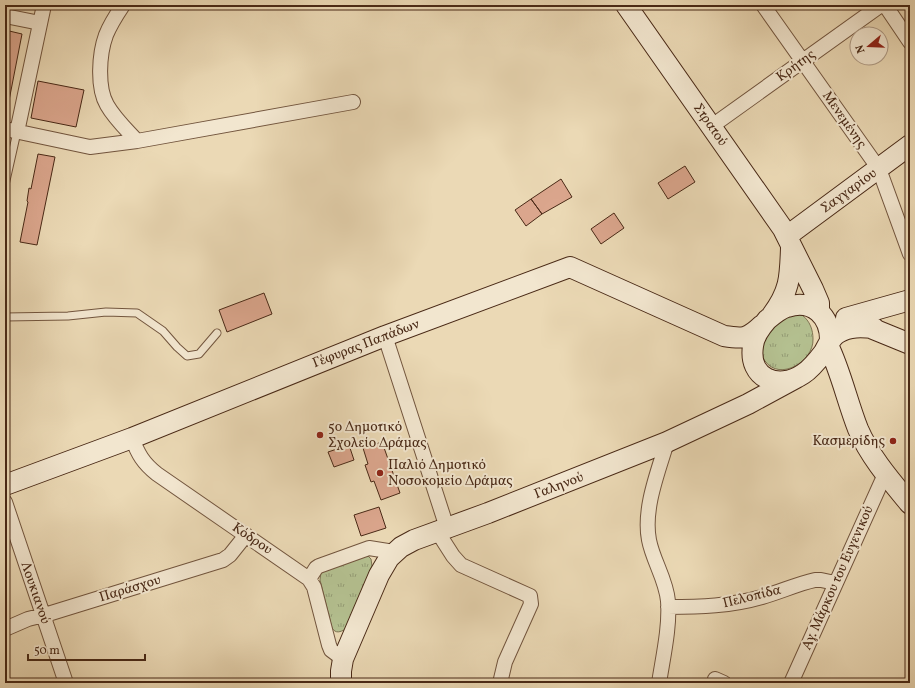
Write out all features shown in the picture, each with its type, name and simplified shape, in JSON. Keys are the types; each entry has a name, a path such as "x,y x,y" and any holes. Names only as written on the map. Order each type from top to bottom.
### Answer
{"street":[{"path":"44,5 11,131 90,147 137,141 353,102"},
{"path":"123,5 106,35 101,60 101,83 107,104 118,120 137,141"},
{"name":"Μενεμένης","path":"763,5 879,169 909,247"},
{"name":"Κρήτης","path":"712,126 881,5"},
{"path":"885,5 910,42"},
{"name":"Στρατού","path":"633,7 789,241 813,289 819,303 821,313"},
{"path":"5,16 40,23"},
{"name":"Σαγγαρίου","path":"789,241 910,145"},
{"path":"748,404 753,393 755,367 752,356 753,344 756,336 781,304 791,275 789,241"},
{"name":"Γέφυρας Παπάδων","path":"5,485 132,438 386,336 570,267 724,336 744,338 753,333 767,321"},
{"path":"846,318 910,300"},
{"path":"767,321 786,307 797,305 811,307 821,313 846,318 874,328 910,344"},
{"path":"821,313 828,327 829,344 858,429 869,450 910,504"},
{"path":"755,367 764,377 774,382 782,382 796,378 804,374 817,361 835,335 845,329 874,328"},
{"path":"386,336 442,530 452,556 461,564 530,596 531,604 505,662 500,683"},
{"name":"Γέφυρας Παπάδων","path":"724,336 755,367"},
{"name":"Γαληνού","path":"343,660 379,576 394,552 409,542 488,514 667,442 748,404 796,378"},
{"name":"Κόδρου","path":"132,438 140,457 146,466 156,474 309,579"},
{"path":"659,683 667,625 668,606 664,584 652,552 649,533 653,487 667,442"},
{"name":"Αγ. Μάρκου του Ευγενικού","path":"791,683 835,583 886,474"},
{"name":"Λουκιανού","path":"5,502 66,683"},
{"name":"Παράσχου","path":"5,629 28,619 223,560 230,555 246,535"},
{"path":"341,683 343,660 331,650 314,587 309,579 319,566 360,551 372,548 394,552"},
{"name":"Πελοπίδα","path":"668,606 708,606 742,602 815,580 835,583"}],"lane":[{"path":"5,185 11,131"},
{"path":"5,317 68,316 106,312 137,313 162,331 187,356 199,354 218,332"}],"green space":[{"path":"791,314 802,315 809,323 813,336 812,347 808,355 795,366 779,370 771,367 765,361 761,355 761,350 769,330"},
{"path":"363,556 368,556 371,559 372,566 346,629 337,632 332,628 320,580 321,572"}],"building":[{"path":"5,30 22,34 6,116 5,116"},
{"path":"38,81 84,90 76,127 31,118"},
{"path":"38,154 55,157 37,245 20,242 28,202 29,188 31,189"},
{"path":"685,166 695,182 668,199 658,183"},
{"path":"561,179 572,197 542,214 531,199"},
{"path":"531,199 542,214 526,226 515,210"},
{"path":"614,213 624,228 601,244 591,229"},
{"path":"264,293 272,314 227,332 219,310"},
{"name":"Παλιό Δημοτικό Νοσοκομείο Δράμας","path":"382,442 400,493 381,500 374,481 371,482 365,465 368,464 363,448"},
{"path":"349,445 354,460 334,467 328,452"},
{"path":"379,507 386,528 361,536 354,515"}],"place":[{"name":"5ο Δημοτικό Σχολείο Δράμας","path":"320,435"},
{"name":"Κασμερίδης","path":"893,441"},
{"name":"Παλιό Δημοτικό Νοσοκομείο Δράμας","path":"380,473"}]}
